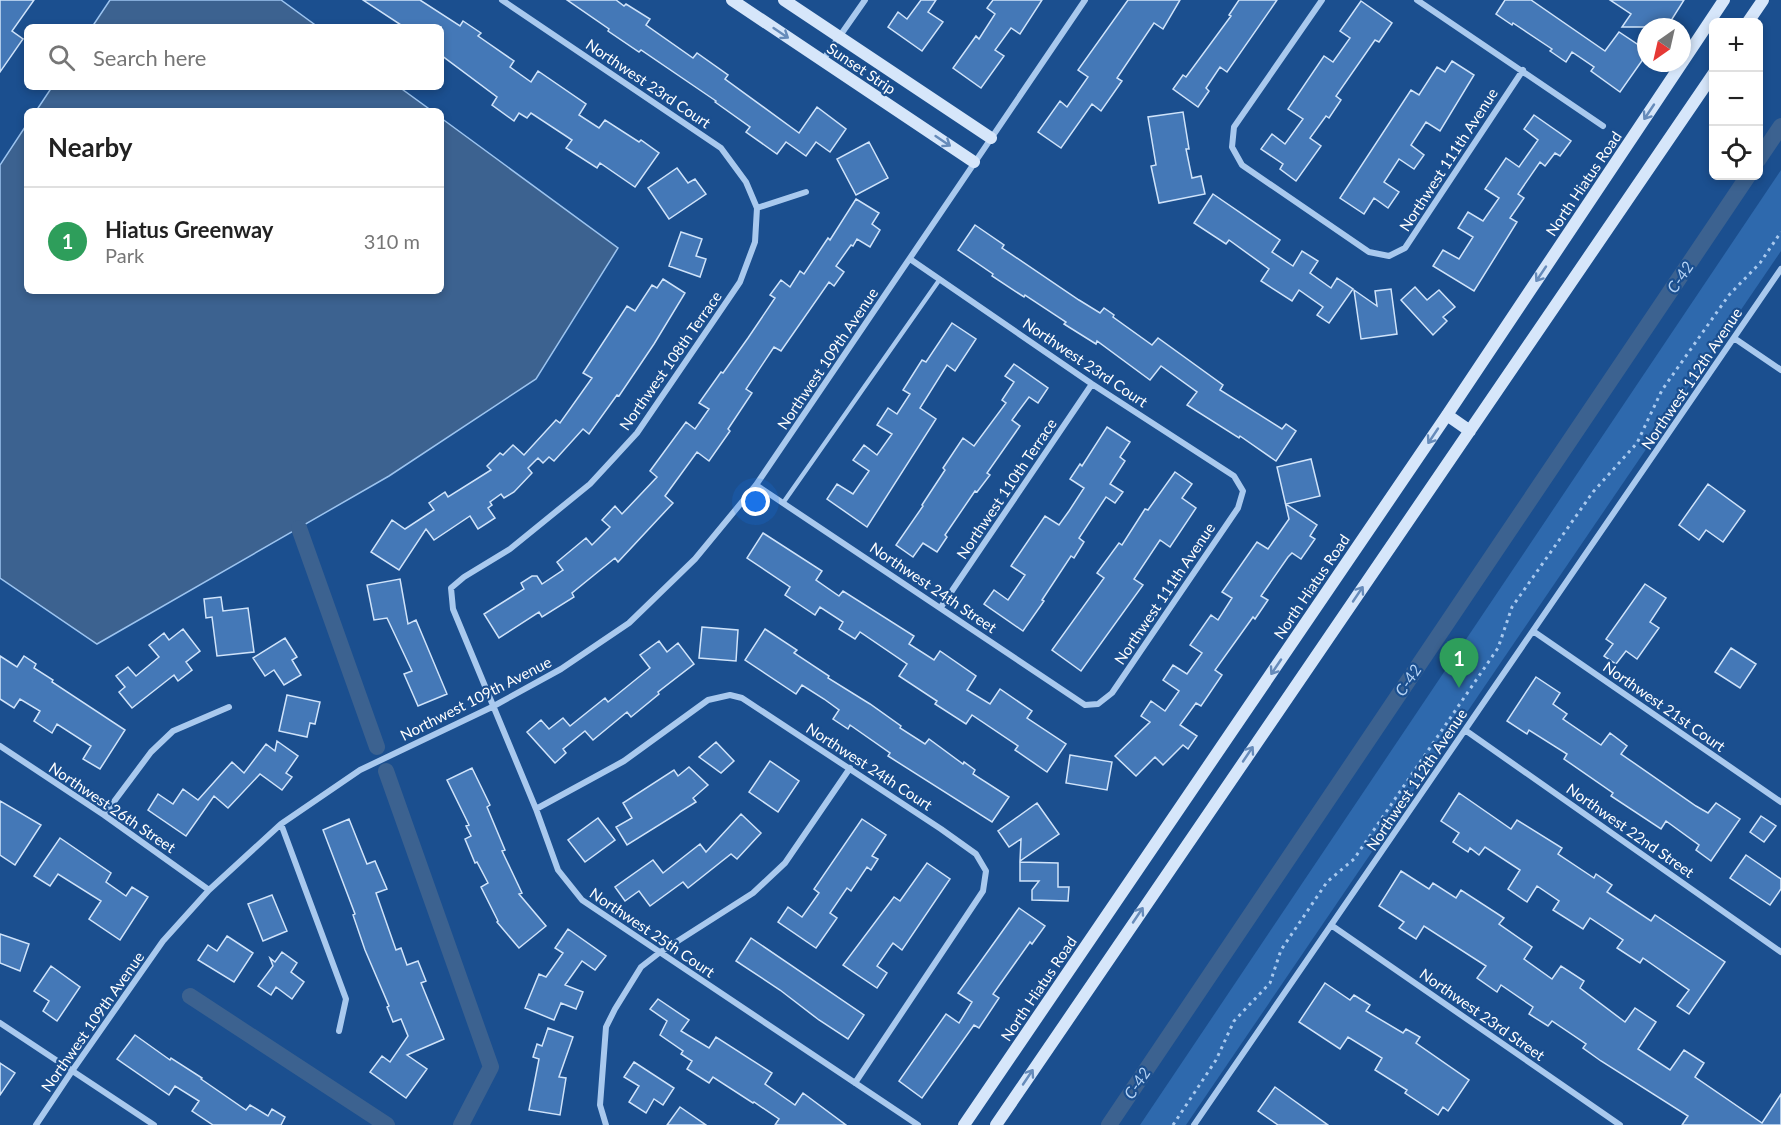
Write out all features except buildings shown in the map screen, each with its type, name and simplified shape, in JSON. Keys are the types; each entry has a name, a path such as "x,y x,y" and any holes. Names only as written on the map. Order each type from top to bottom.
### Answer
{"main road":[{"name":"Sunset Strip","path":"732,0 974,162"},
{"name":"Sunset Strip","path":"784,0 991,138"},
{"name":"North Hiatus Road","path":"1691,50 1724,0"},
{"path":"1751,18 1763,0"},
{"name":"North Hiatus Road","path":"964,1125 1447,416 1676,72"},
{"path":"996,1125 1709,79"},
{"path":"1447,416 1470,431"}],"street":[{"name":"Northwest 23rd Court","path":"502,0 721,148 746,182 757,208"},
{"path":"823,61 865,0"},
{"name":"Northwest 109th Avenue","path":"36,1125 164,941 209,890 281,824 360,770 492,707 561,669 629,623 695,559 756,485 1084,0"},
{"name":"Northwest 111th Avenue","path":"1322,0 1234,127 1232,147 1242,165 1369,252 1389,256 1405,248 1523,70"},
{"path":"1417,0 1603,126"},
{"path":"757,208 806,192"},
{"name":"Northwest 108th Terrace","path":"464,577 510,549 590,484 637,433 740,282 755,242 757,208"},
{"name":"Northwest 23rd Court","path":"910,259 1092,384 1234,476 1243,491"},
{"name":"Northwest 112th Avenue","path":"1198,1124 1331,925 1781,269"},
{"path":"1734,338 1781,370"},
{"name":"Northwest 110th Terrace","path":"941,607 1092,384"},
{"name":"Northwest 24th Street","path":"756,485 1085,705 1098,704"},
{"name":"Northwest 111th Avenue","path":"1098,704 1112,693 1232,518 1243,491"},
{"name":"Northwest 25th Court","path":"464,577 450,588 453,609 536,809 558,870 582,900 918,1125"},
{"name":"Northwest 21st Court","path":"1533,631 1781,802"},
{"name":"Northwest 24th Court","path":"536,809 624,761 708,700 730,695 742,698 850,768 941,828 975,854 986,871 983,891 855,1083"},
{"path":"104,815 151,752 173,731 229,707"},
{"name":"Northwest 22nd Street","path":"1465,730 1781,952"},
{"name":"Northwest 26th Street","path":"0,746 104,815 209,890"},
{"path":"606,1125 600,1105 606,1028 641,967 753,893 785,863 850,768"},
{"path":"281,824 346,999 339,1031"},
{"name":"Northwest 23rd Street","path":"1331,925 1620,1125"},
{"path":"0,1023 154,1125"}],"lane":[{"path":"783,503 940,279"}],"path":[{"path":"1173,1125 1216,1060 1234,1021 1270,982 1281,950 1327,882 1353,860 1498,648 1512,607 1593,492 1637,443 1662,390 1729,295 1760,263 1781,232"}],"shaded area":[{"path":"110,0 281,0 314,24 94,24"},
{"path":"50,90 403,90 428,108 38,108"},
{"path":"444,120 618,248 536,379 389,476 97,644 0,578 0,165 24,129 24,294 444,294"},
{"path":"1781,170 1781,251 1186,1125 1140,1125"}],"waterway":[{"name":"C-42","path":"1763,153 1781,126"},
{"name":"C-42","path":"1109,1125 1745,180"},
{"path":"299,528 377,747"},
{"path":"386,771 491,1067 461,1125"},
{"path":"190,996 387,1125"}],"place":[{"name":"Hiatus Greenway","path":"1459,688"}]}
